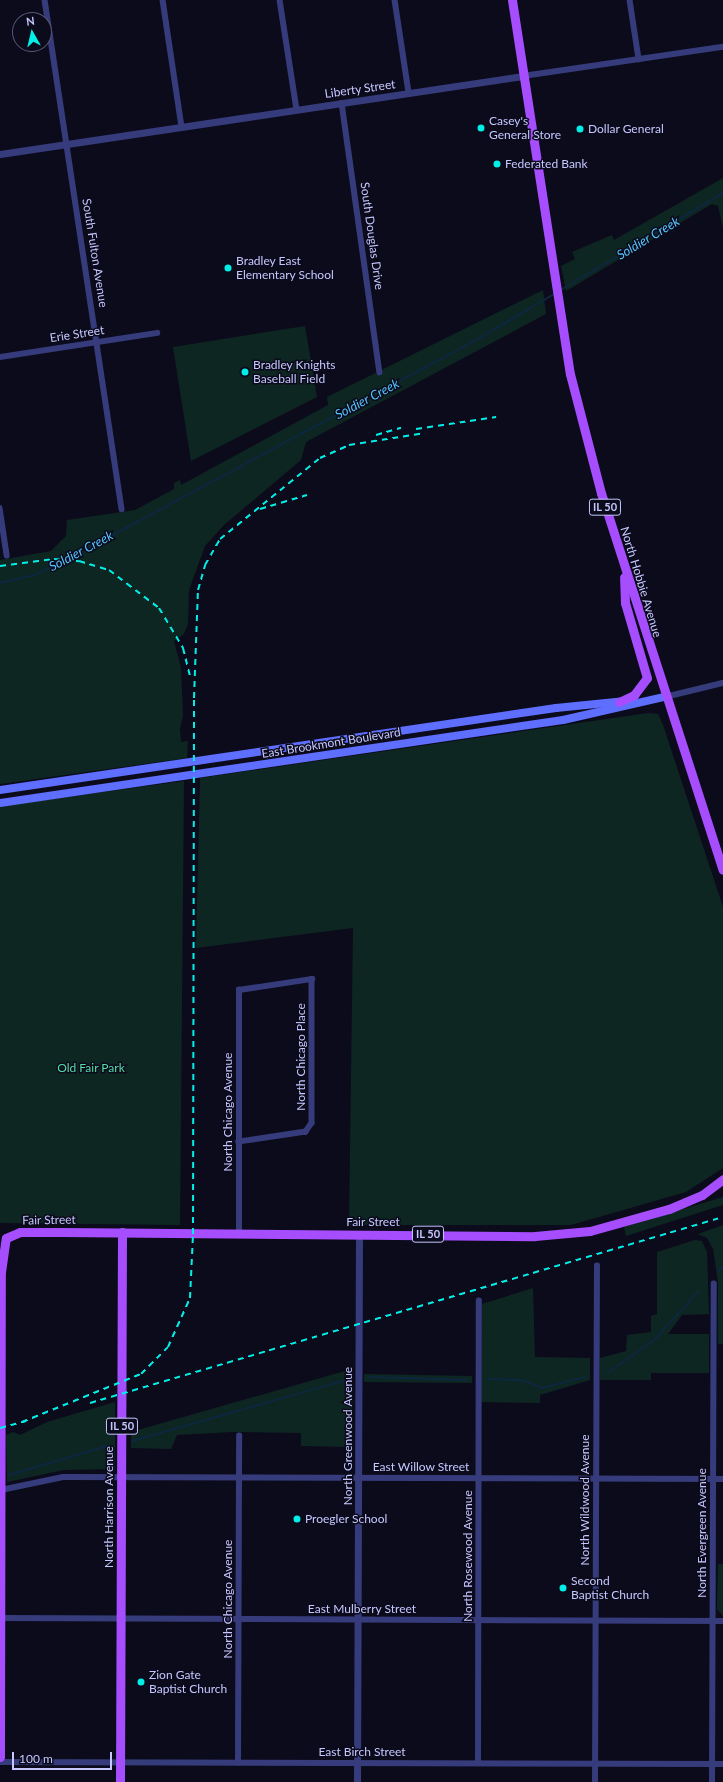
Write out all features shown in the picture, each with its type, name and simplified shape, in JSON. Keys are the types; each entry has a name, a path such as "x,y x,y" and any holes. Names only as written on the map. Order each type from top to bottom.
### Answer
{"main road":[{"name":"IL 50","path":"512,0 523,76"},
{"name":"North Hobbie Avenue","path":"523,76 559,314 591,456 624,570 664,697 723,870"},
{"path":"619,702 634,695 647,678 625,603 624,570"},
{"name":"East Brookmont Boulevard","path":"0,790 619,702 664,697"},
{"name":"East Brookmont Boulevard","path":"0,803 563,720 664,697"},
{"name":"Fair Street","path":"0,1272 3,1246 12,1234 122,1232 536,1236 590,1231 669,1209 702,1195 723,1179"},
{"name":"North Harrison Avenue","path":"120,1782 122,1232"},
{"name":"IL 50","path":"0,1272 0,1757"}],"street":[{"name":"South Fulton Avenue","path":"45,0 122,509"},
{"path":"163,0 182,127"},
{"path":"280,0 297,110"},
{"path":"395,0 409,93"},
{"path":"630,0 638,59"},
{"name":"Liberty Street","path":"0,154 723,47"},
{"name":"South Douglas Drive","path":"342,103 380,372"},
{"name":"Erie Street","path":"0,357 157,333"},
{"path":"0,508 7,555"},
{"name":"East Brookmont Boulevard","path":"664,697 723,683"},
{"name":"North Chicago Avenue","path":"238,1234 239,990 312,979"},
{"name":"North Chicago Place","path":"239,1142 306,1132 312,1123 312,979"},
{"name":"North Greenwood Avenue","path":"357,1782 359,1234"},
{"name":"North Wildwood Avenue","path":"595,1782 597,1266"},
{"name":"North Evergreen Avenue","path":"712,1782 714,1284"},
{"name":"North Rosewood Avenue","path":"478,1763 480,1620 479,1301"},
{"name":"North Chicago Avenue","path":"238,1763 239,1436"},
{"name":"East Willow Street","path":"1,1490 63,1477 723,1479"},
{"name":"East Mulberry Street","path":"0,1618 723,1621"},
{"name":"East Birch Street","path":"0,1762 723,1764"}],"green space":[{"path":"723,178 723,228 718,206 712,204 566,291 561,266 575,259 572,252 612,235 614,240"},
{"path":"543,290 546,314 306,442 301,460 224,525 205,546 189,590 188,624 184,634 174,641 181,668 183,715 180,729 181,742 188,741 187,758 0,784 0,560 51,551 66,536 67,520 135,510 174,489 174,483 180,480 181,485 328,405 327,397"},
{"name":"Bradley Knights Baseball Field","path":"305,326 317,397 191,461 173,347"},
{"path":"648,713 658,714 663,725 723,907 723,1168 686,1192 571,1225 349,1225 353,928 196,948 200,778"},
{"name":"Old Fair Park","path":"184,781 180,1225 0,1223 0,806"},
{"path":"723,1197 723,1205 626,1236 624,1227"},
{"path":"723,1225 723,1344 718,1344 718,1282 713,1249 707,1238 698,1234"},
{"path":"695,1240 702,1241 707,1252 709,1314 682,1315 668,1334 709,1334 709,1373 651,1373 651,1380 600,1380 600,1358 626,1351 627,1335 651,1332 651,1316 657,1314 657,1252"},
{"path":"533,1288 535,1357 590,1358 590,1380 540,1395 540,1403 481,1402 482,1304"},
{"path":"352,1369 353,1447 301,1446 301,1433 232,1432 177,1435 171,1449 131,1448 131,1432"},
{"path":"364,1374 472,1376 472,1383 364,1382"},
{"path":"115,1402 115,1469 64,1470 7,1482 6,1435 13,1432 20,1435 47,1422"},
{"path":"718,1564 723,1564 723,1616 717,1609"}],"waterway":[{"name":"Soldier Creek","path":"559,291 723,193"},
{"name":"Soldier Creek","path":"0,583 35,575 107,538 483,336 554,294"},
{"path":"719,1271 723,1266"},
{"path":"607,1373 653,1341 699,1291"},
{"path":"370,1377 467,1380"},
{"path":"488,1379 523,1380 542,1388 585,1377"},
{"path":"132,1441 346,1380"},
{"path":"9,1475 107,1446"}],"railway":[{"path":"416,429 496,417"},
{"path":"376,435 401,428"},
{"path":"22,1422 141,1374 168,1347 190,1298 193,1234 194,698 198,590 205,565 220,539 320,458 349,445 425,433"},
{"path":"260,509 307,495"},
{"path":"0,566 54,559 79,561 109,570 159,608 183,648 190,676"},
{"path":"90,1403 723,1217"},
{"path":"0,1428 26,1421"}],"place":[{"name":"Casey's General Store","path":"481,128"},
{"name":"Dollar General","path":"580,129"},
{"name":"Federated Bank","path":"497,164"},
{"name":"Bradley East Elementary School","path":"228,268"},
{"name":"Bradley Knights Baseball Field","path":"245,372"},
{"name":"Proegler School","path":"297,1519"},
{"name":"Second Baptist Church","path":"563,1588"},
{"name":"Zion Gate Baptist Church","path":"141,1682"}]}
